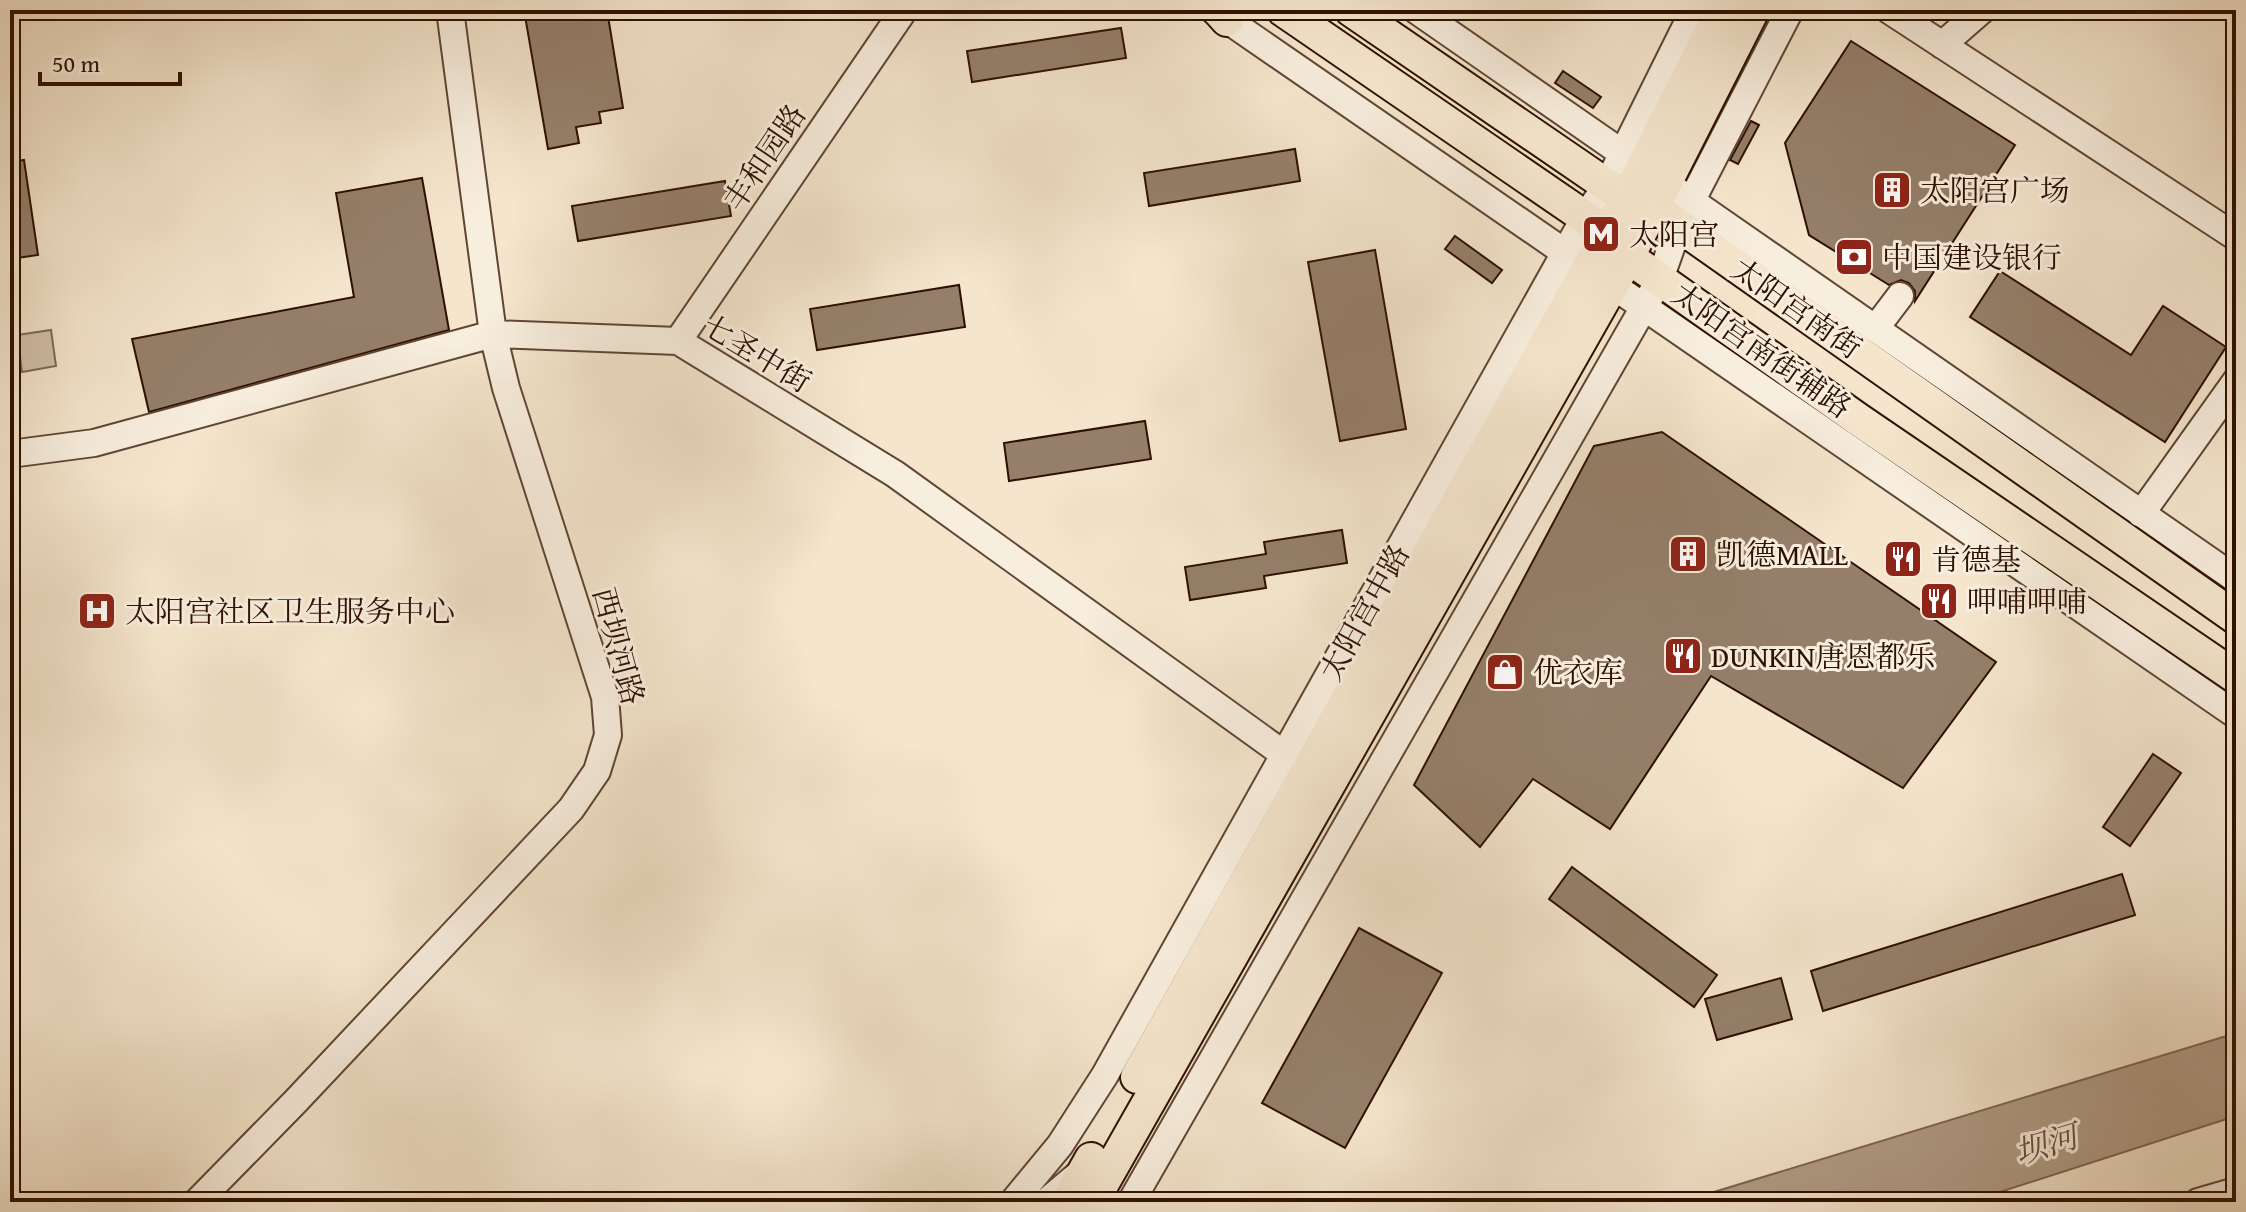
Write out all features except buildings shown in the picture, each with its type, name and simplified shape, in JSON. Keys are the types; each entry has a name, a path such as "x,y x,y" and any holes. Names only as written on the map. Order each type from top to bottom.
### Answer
{"main road":[{"name":"太阳宫南街","path":"1283,10 1607,236 1660,279 1859,420 2236,677"},
{"name":"太阳宫南街","path":"1351,10 1649,190 2236,618"},
{"name":"太阳宫中路","path":"1649,190 1722,10"},
{"name":"太阳宫中路","path":"1067,1202 1588,269 1607,236 1649,190 1753,10"},
{"name":"太阳宫中路","path":"1092,1202 1447,575 1588,269"}],"street":[{"name":"西坝河路","path":"197,1202 571,809 597,771 608,735 605,697 506,388 493,334 450,10"},
{"name":"丰和园路","path":"678,341 904,10"},
{"name":"太阳宫南街","path":"1416,10 1649,190 1875,329 2236,579"},
{"name":"太阳宫中路","path":"1131,1202 1660,279 1649,190 1694,10"},
{"name":"太阳宫中路","path":"1013,1202 1060,1145 1105,1075 1285,755 1607,236 1649,190 1790,10"},
{"path":"1889,10 2236,237"},
{"path":"1942,45 1982,10"},
{"name":"太阳宫南街辅路","path":"1219,13 2236,715"},
{"path":"1875,329 1900,296"},
{"name":"七圣中街","path":"10,454 94,443 493,334 678,341 895,474 1285,755"},
{"path":"2141,514 2236,381"},
{"path":"1447,575 1479,594"},
{"path":"1253,812 1338,717"},
{"path":"1335,845 1346,754"},
{"path":"1046,1202 1086,1167"},
{"path":"2198,1202 2236,1191"}],"shaded area":[{"path":"51,330 56,366 22,372 17,335"}],"water":[{"name":"坝河","path":"2236,1033 2236,1116 1969,1202 1681,1202"}],"place":[{"name":"太阳宫广场","path":"1892,190"},
{"name":"太阳宫","path":"1601,234"},
{"name":"中国建设银行","path":"1854,257"},
{"name":"凯德MALL","path":"1688,554"},
{"name":"肯德基","path":"1903,559"},
{"name":"呷哺呷哺","path":"1939,601"},
{"name":"太阳宫社区卫生服务中心","path":"97,611"},
{"name":"DUNKIN唐恩都乐","path":"1683,656"},
{"name":"优衣库","path":"1505,672"}]}
